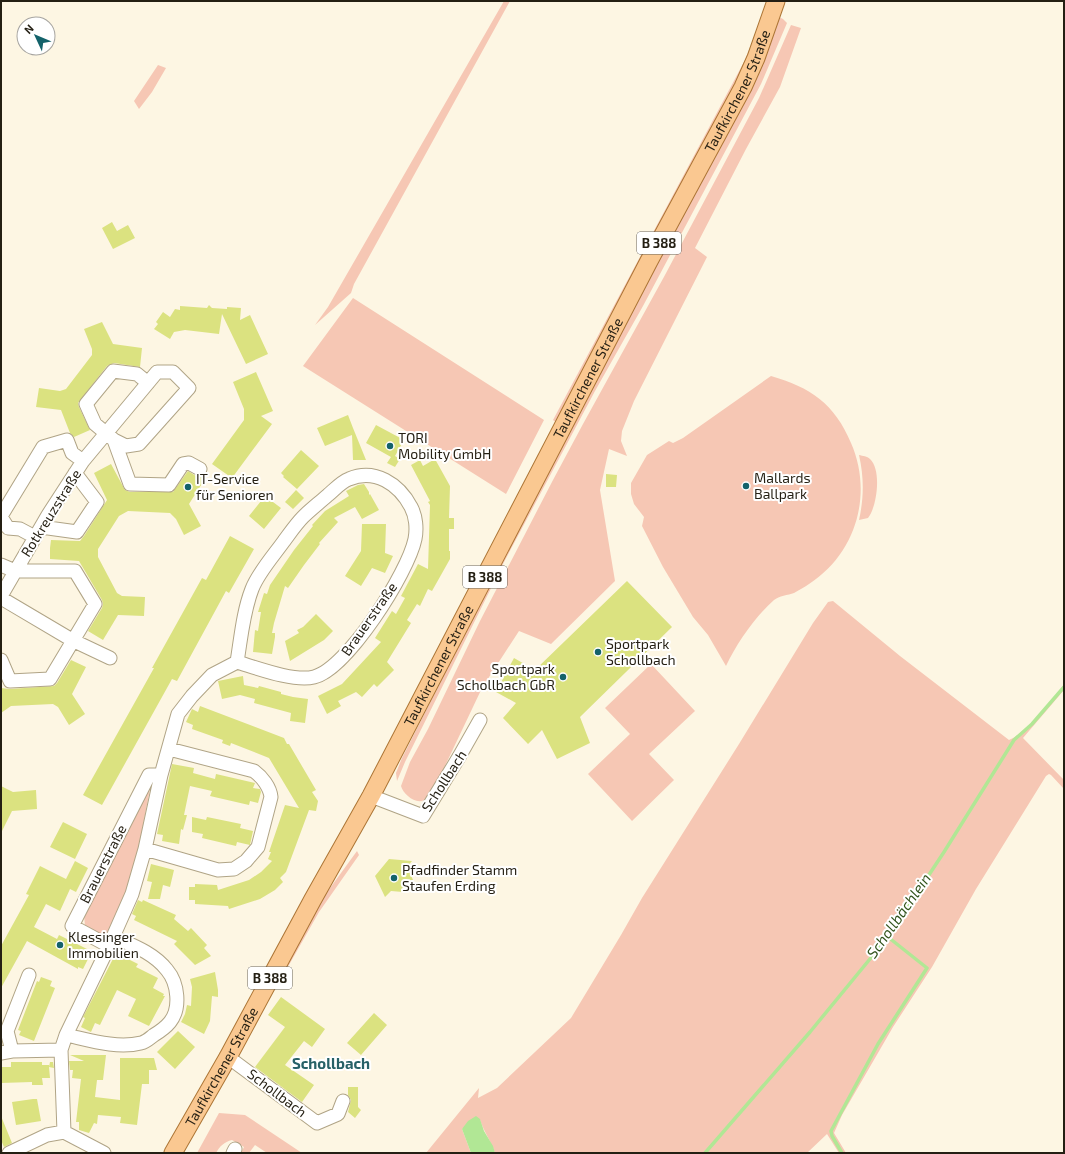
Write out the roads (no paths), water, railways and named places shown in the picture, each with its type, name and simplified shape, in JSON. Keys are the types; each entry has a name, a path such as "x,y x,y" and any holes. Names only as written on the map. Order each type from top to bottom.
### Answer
{"main road":[{"name":"Taufkirchener Straße","path":"173,1153 371,796 649,261 743,87 756,58 776,1"}],"street":[{"path":"148,383 137,374 113,371 86,404 95,424 110,437 130,484 169,485 183,464 189,463 200,469"},
{"name":"Rotkreuzstraße","path":"1,597 38,532 83,461 110,437 157,372 173,372 188,388 139,444 126,446 110,437"},
{"path":"75,473 97,502 77,532 38,532 8,528 1,516 43,447 67,440 72,453 83,461"},
{"name":"Brauerstraße","path":"64,1132 61,1050 66,1035 111,942 132,894 145,849 161,775 178,714 192,696 212,675 237,662 290,677 313,678 323,674 341,659 369,626 386,601 411,553 415,539 416,525 412,509 405,496 393,484 373,476 362,476 350,479 335,488 302,518 270,560 252,588 244,615 237,662"},
{"path":"1,565 15,572 75,570 95,604 72,640 50,679 10,681 1,660"},
{"path":"1,597 72,640 110,658"},
{"name":"Schollbach","path":"371,796 423,816 460,757 480,720"},
{"path":"145,849 218,870 234,869 246,862 258,847 271,797 269,789 260,776 254,771 169,749"},
{"name":"Brauerstraße","path":"111,942 72,926 149,775 161,775"},
{"path":"66,1035 102,1043 142,1043 157,1034 173,1017 176,1004 176,990 173,978 167,970 151,956 111,942"},
{"path":"29,975 7,1031 7,1052 61,1050"},
{"name":"Schollbach","path":"228,1056 316,1123 338,1114 343,1101"},
{"path":"10,1153 47,1135 64,1132 104,1153"}],"waterway":[{"name":"Schollbächlein","path":"705,1153 810,1032 888,937 944,852 1014,740 1032,724 1064,687"},
{"path":"842,1153 832,1136 831,1131 878,1044 927,968 888,937"}],"place":[{"name":"TORI Mobility GmbH","path":"390,446"},
{"name":"Mallards Ballpark","path":"746,486"},
{"name":"IT-Service für Senioren","path":"188,487"},
{"name":"Sportpark Schollbach","path":"598,652"},
{"name":"Sportpark Schollbach GbR","path":"563,677"},
{"name":"Pfadfinder Stamm Staufen Erding","path":"394,878"},
{"name":"Klessinger Immobilien","path":"60,945"}],"district":[{"name":"Schollbach","path":"331,1064"}]}
